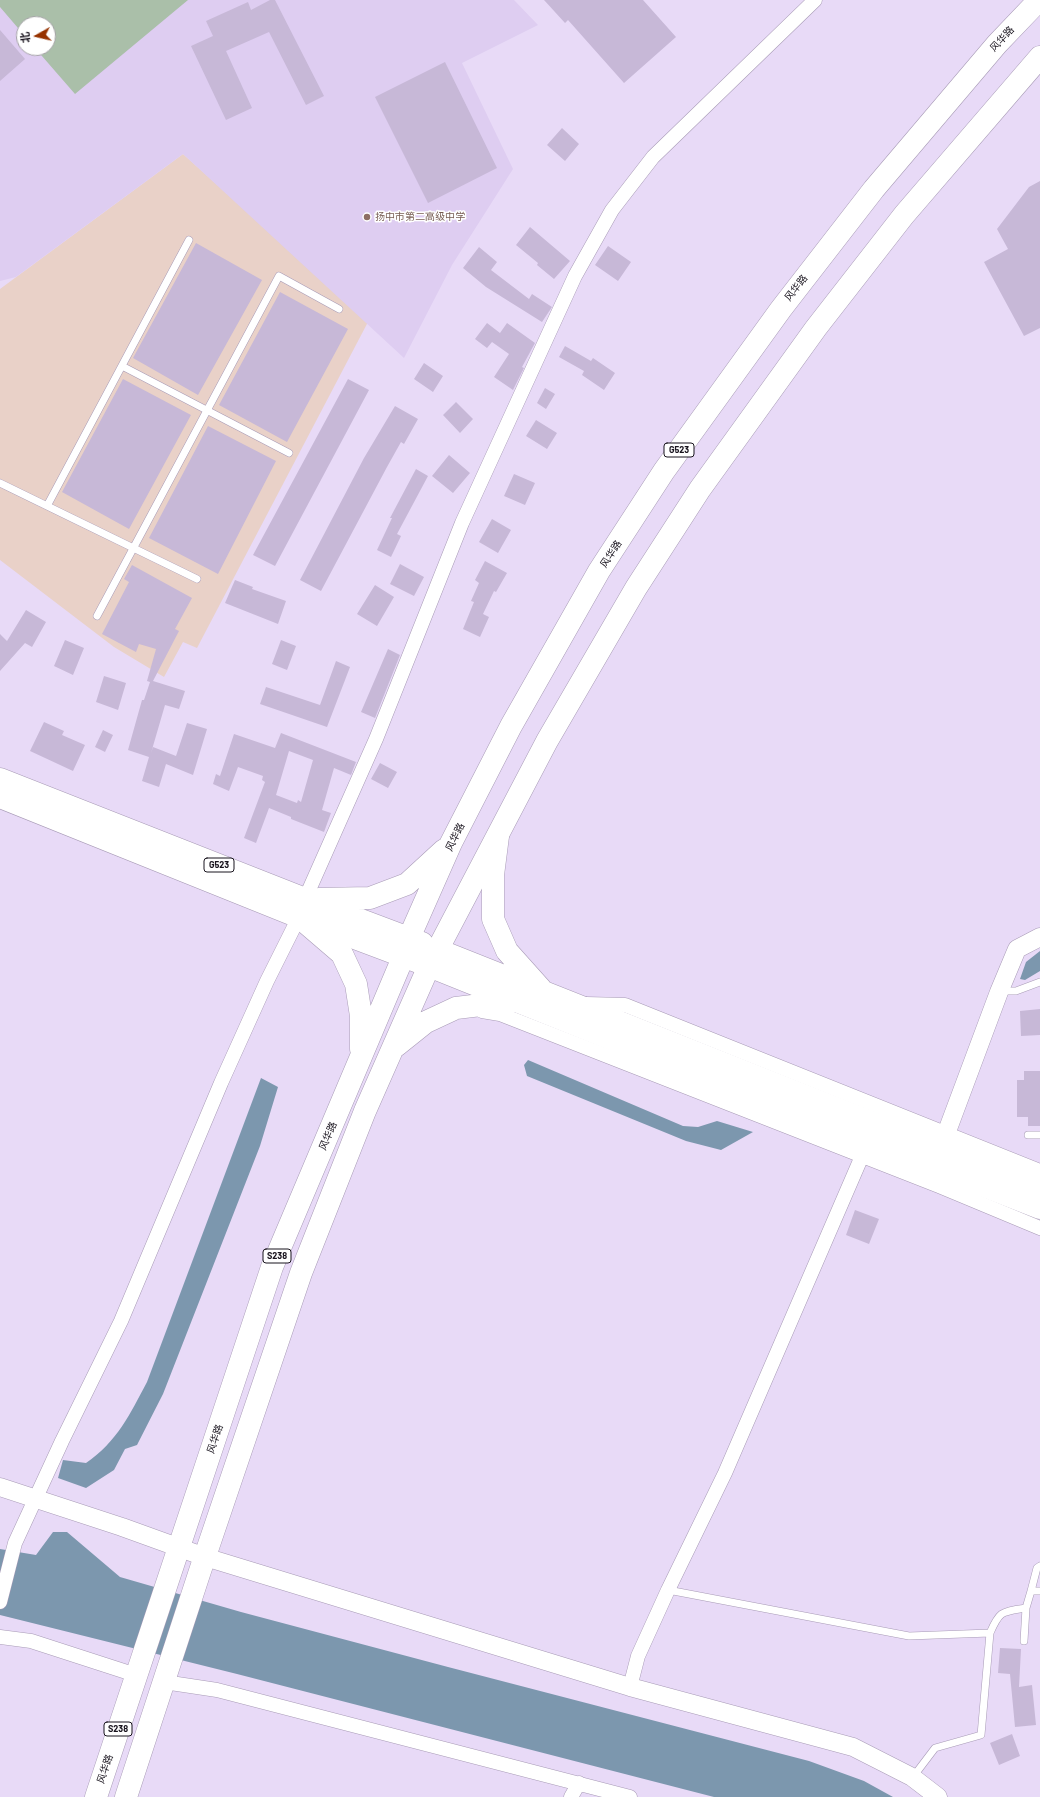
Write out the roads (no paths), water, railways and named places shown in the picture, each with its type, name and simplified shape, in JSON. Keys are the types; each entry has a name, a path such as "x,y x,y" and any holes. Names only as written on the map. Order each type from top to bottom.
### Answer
{"main road":[{"name":"风华路","path":"96,1797 272,1268 451,843 511,726 599,571 664,472 780,309 874,189 997,44 1039,0"},
{"path":"434,958 547,741 632,595 704,483 816,328 904,215 1040,57"},
{"name":"G523","path":"0,779 302,908"},
{"name":"G523","path":"0,798 407,946 434,958"},
{"path":"499,831 493,875 493,919 506,951 545,993"},
{"path":"302,908 370,898 407,884 451,843"},
{"path":"302,908 342,954 356,984 361,1016 361,1059"},
{"path":"434,958 545,993 572,1004 945,1161 1040,1208"},
{"path":"434,958 517,1001 706,1077 945,1161 1040,1189"},
{"name":"S238","path":"126,1797 301,1272 365,1111 434,958"},
{"path":"393,1048 426,1022 456,1008 517,1001"},
{"path":"138,1668 166,1675"}],"street":[{"path":"0,1602 15,1543 121,1321 224,1076 302,908 376,739 462,523 575,276 612,210 653,157 815,0"},
{"path":"945,1161 999,992 1017,949 1040,937"},
{"path":"456,1008 500,1014 862,1156 945,1161 1040,1171"},
{"path":"630,1687 638,1656 724,1473 862,1156"},
{"path":"945,1161 1040,1228"},
{"path":"0,1487 122,1527 176,1556 630,1687 853,1747 912,1777 938,1797"},
{"path":"0,1637 31,1641 138,1668"},
{"path":"166,1675 308,1715 630,1797"},
{"path":"571,1797 579,1783"}],"lane":[{"path":"47,506 189,240"},
{"path":"97,616 279,276 339,309"},
{"path":"122,366 289,453"},
{"path":"0,483 197,579"},
{"path":"999,992 1016,991 1040,982"},
{"path":"1028,1135 1040,1134"},
{"path":"1024,1641 1026,1608 1037,1568 1040,1566"},
{"path":"668,1590 909,1636 990,1634"},
{"path":"1031,1591 1040,1591"},
{"path":"912,1777 935,1748 981,1735 990,1634 996,1618 1004,1611 1026,1608"}],"water":[{"path":"1040,951 1040,971 1025,980 1020,979 1026,962"},
{"path":"528,1060 683,1126 698,1127 717,1121 753,1132 721,1150 686,1141 527,1076 524,1065"},
{"path":"261,1078 278,1087 260,1146 163,1394 137,1445 125,1449 114,1470 86,1488 58,1478 63,1460 86,1463 106,1446 122,1427 147,1382"},
{"path":"53,1532 67,1532 120,1577 241,1612 809,1761 864,1781 893,1797 714,1797 237,1674 0,1615 0,1549 36,1555"}],"place":[{"name":"扬中市第二高级中学","path":"367,217"}]}
